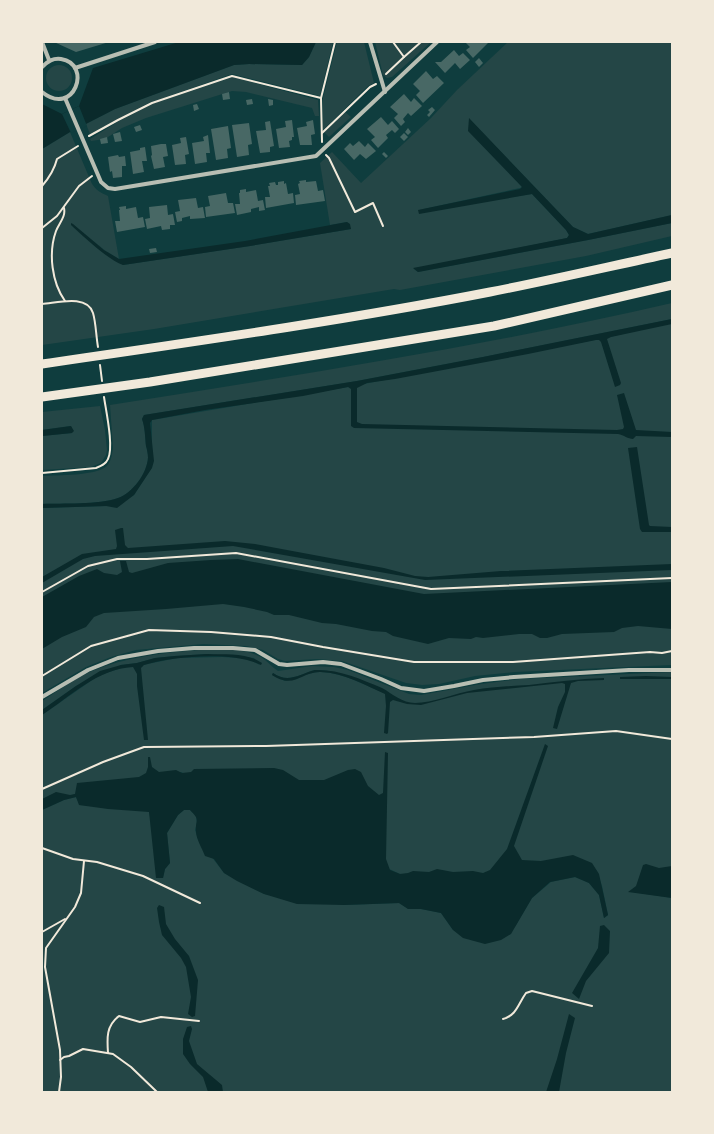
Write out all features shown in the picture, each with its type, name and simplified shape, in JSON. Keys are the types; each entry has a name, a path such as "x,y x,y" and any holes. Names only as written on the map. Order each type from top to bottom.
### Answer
{"highway":[{"path":"42,364 207,340 489,292 671,253"},
{"path":"42,397 150,382 494,326 672,285"}],"street":[{"path":"42,42 49,60"},
{"path":"75,68 155,42"},
{"path":"370,42 385,92"},
{"path":"64,98 96,174 104,186 115,189 316,156 437,42"},
{"path":"42,67 49,60 64,60 75,68 77,74 77,85 72,93 64,98 53,99 42,92"},
{"path":"42,697 88,670 118,658 158,651 194,648 233,648 255,650 279,664 287,665 323,662 341,664 401,688 424,691 483,680 514,677 629,670 672,670"}],"path":[{"path":"335,42 321,98 322,133 370,87 376,84 421,42"},
{"path":"393,42 404,57"},
{"path":"42,186 55,168 57,159 82,139 152,103 232,76 321,98"},
{"path":"323,150 329,158 354,212 373,203 383,226"},
{"path":"42,228 57,216 79,186 96,174"},
{"path":"64,208 65,213 55,234 52,268 59,292 66,302"},
{"path":"42,304 78,301 88,304 93,312 98,349"},
{"path":"100,364 103,387"},
{"path":"42,473 90,470 101,466 108,460 110,453 104,395"},
{"path":"42,592 88,566 117,559 146,559 236,553 431,589 672,578"},
{"path":"42,676 90,646 148,630 272,636 323,647 414,662 513,662 650,652 662,653 672,651"},
{"path":"42,789 103,762 144,748 266,746 526,737 616,731 672,739"},
{"path":"42,848 73,859 97,862 143,876 200,902"},
{"path":"59,1092 61,1077 60,1060 45,967 46,948 75,907 81,893 84,861"},
{"path":"42,932 66,919"},
{"path":"503,1019 510,1017 516,1010 526,992 532,991 592,1006"},
{"path":"108,1053 107,1042 110,1025 119,1016 140,1022 161,1017 199,1021"},
{"path":"60,1060 84,1049 113,1054 131,1067 157,1092"}],"shaded area":[{"path":"179,42 316,42 309,57 302,65 234,65 115,109 70,132 42,149 42,104 62,114 79,106 93,68"},
{"path":"316,42 333,42 320,96 232,74 149,103 90,134 86,124 115,109 234,65 302,65 309,57"},
{"path":"337,42 364,42 374,83 368,86 323,130 323,98"},
{"path":"375,42 431,42 392,77 387,78 383,75"},
{"path":"508,42 672,42 672,215 588,234 573,227 469,119 522,187 419,210 532,194 569,235 567,238 414,269 418,272 672,223 672,236 586,256 400,290 394,289 154,329 42,345 42,149 70,132 92,184 99,191 108,196 119,259 106,251 123,265 351,229 347,222 330,225 320,163 332,152 361,183 431,118 457,90"},
{"path":"59,65 68,69 72,78 68,87 59,91 50,87 46,78 50,69"},
{"path":"233,77 318,100 319,116 315,116 312,108 246,92 232,91 146,118 122,128 105,139 91,141 90,139 119,121 152,104"},
{"path":"345,112 351,117 329,137 324,132"},
{"path":"469,118 573,227 588,234 672,215 672,223 418,272 413,268 567,238 569,235 532,194 419,214 418,210 520,189 522,187 468,131"},
{"path":"347,222 350,224 351,229 123,265 103,253 71,225 71,223 104,250 119,259 245,241"},
{"path":"672,303 672,319 357,381 144,415 142,419 148,455 147,464 142,476 129,492 118,498 101,502 42,504 42,476 94,472 107,466 111,458 113,448 110,405 392,359 533,333"},
{"path":"672,319 672,324 607,339 621,383 615,387 601,342 596,340 395,379 367,383 357,388 357,422 362,424 617,430 623,429 624,427 617,395 624,393 636,430 672,432 672,437 636,436 633,439 618,434 354,428 351,426 351,389 348,387 303,396 205,410 152,420 150,423 154,461 152,468 134,495 117,508 106,506 42,508 42,504 101,502 118,498 129,492 142,476 147,464 148,455 142,419 144,415 357,381"},
{"path":"672,322 672,665 515,672 475,676 439,684 422,685 406,683 342,661 317,659 285,661 278,659 263,650 246,646 203,644 136,650 111,657 86,667 42,693 42,508 106,506 134,495 152,467 152,420 348,387 610,337"},
{"path":"100,406 107,450 101,463 91,467 42,470 42,436 72,433 71,426 42,430 42,412"},
{"path":"71,426 74,431 72,433 42,436 42,430"},
{"path":"637,447 649,525 672,527 672,532 642,532 640,529 628,448"},
{"path":"123,528 125,545 128,548 225,541 255,544 384,568 415,576 428,577 501,571 672,564 672,570 425,580 233,546 95,556 83,559 42,583 42,577 82,554 116,549 115,530"},
{"path":"238,559 424,594 672,582 672,629 638,626 622,628 614,632 562,634 547,638 540,638 532,634 519,634 483,638 476,637 471,639 449,638 428,644 393,636 386,632 322,623 289,615 274,615 244,607 223,604 104,613 94,617 86,627 62,637 42,649 42,597 79,576 97,569 104,573 117,575 122,572 120,561 126,561 129,572 132,573 168,563"},
{"path":"198,650 238,650 254,654 261,657 278,671 312,666 334,667 348,670 409,694 421,695 481,684 520,679 672,672 672,889 633,892 672,898 672,1092 42,1092 42,810 64,800 76,797 80,805 145,809 149,812 163,878 165,869 170,863 167,833 178,815 184,810 190,810 196,816 197,823 195,830 198,839 224,873 264,894 344,905 399,903 409,909 421,909 441,913 453,930 516,925 532,898 551,882 575,877 589,883 599,895 604,918 608,915 602,886 597,871 578,861 493,873 400,874 181,772 75,794 42,805 42,715 95,678 125,667 133,667 177,658 241,658 260,665 254,658 207,654 155,658 137,663 121,665 76,686 42,710 42,701 73,681 105,666 158,654","holes":["315,670 325,671 359,680 400,699 351,679 331,673 317,672 285,681 272,675 273,673 284,678 289,678"]},
{"path":"229,654 243,656 256,659 262,663 261,665 235,658 203,656 171,659 144,665 141,668 148,740 144,740 137,686 137,674 133,667 120,669 96,678 42,715 42,710 100,671 155,658"},
{"path":"315,670 332,671 349,675 382,688 410,703 422,703 467,691 488,688 585,679 604,678 604,680 578,681 571,683 557,729 553,728 558,707 565,692 565,684 562,683 467,693 421,705 407,704 393,700 390,702 387,734 384,733 386,706 385,694 354,680 330,673 314,672 298,679 287,681 272,675 273,673 284,678 289,678"},
{"path":"620,677 672,677 672,679 620,679"},
{"path":"545,744 548,746 514,846 522,860 541,861 573,855 592,863 599,874 608,915 604,918 599,895 589,883 575,877 550,882 532,898 511,934 501,940 485,944 463,938 453,930 441,913 421,909 408,909 399,903 344,905 297,904 264,894 224,873 214,859 205,856 196,834 197,820 190,810 184,810 178,815 167,833 170,863 165,869 163,878 156,878 149,812 79,805 76,797 64,800 42,810 42,799 56,792 70,795 75,794 77,783 139,777 146,773 148,767 148,757 150,757 152,767 159,772 176,770 182,773 191,772 194,769 274,768 283,770 299,780 324,780 348,770 355,769 361,772 368,786 379,795 383,793 385,752 388,753 386,859 390,870 400,874 413,871 429,872 437,869 453,872 473,871 483,873 490,870 507,849"},
{"path":"646,864 659,868 672,866 672,898 628,892 636,886 643,865"},
{"path":"159,905 164,907 166,924 175,939 189,956 198,980 195,1016 192,1017 188,1014 191,997 186,967 181,958 162,935 157,908"},
{"path":"604,925 610,931 609,953 586,981 579,999 572,993 598,948 600,926"},
{"path":"569,1014 575,1018 566,1053 559,1092 546,1092 557,1059"},
{"path":"191,1026 192,1029 189,1041 197,1064 222,1085 223,1092 208,1092 203,1077 190,1064 183,1054 183,1039 187,1027"}],"pier":[{"path":"79,106 87,126 71,133 62,114"}],"building":[{"path":"54,42 109,42 76,52"},
{"path":"465,42 489,42 473,58 466,50 470,47"},
{"path":"454,50 459,56 463,53 470,60 460,69 455,63 445,73 435,62 441,62"},
{"path":"479,58 483,63 479,67 475,62"},
{"path":"426,71 433,79 437,76 444,83 423,103 416,95 420,91 413,84"},
{"path":"229,92 230,99 223,100 222,94"},
{"path":"404,94 411,102 414,98 422,106 411,116 408,113 403,119 405,122 401,126 394,118 398,114 390,107"},
{"path":"252,99 253,104 247,105 246,100"},
{"path":"268,99 273,100 273,105 269,106"},
{"path":"197,104 199,109 194,111 193,105"},
{"path":"432,107 435,110 429,117 427,115 430,112 428,110"},
{"path":"381,117 388,125 392,121 399,129 395,133 392,130 386,135 388,138 378,148 371,140 375,137 367,129"},
{"path":"292,120 294,137 292,137 292,140 289,141 290,147 279,148 276,129 286,127 285,121"},
{"path":"313,120 315,134 311,135 312,145 300,145 297,128 307,126 306,122"},
{"path":"270,121 274,146 270,147 270,152 260,153 256,131 266,130 265,122"},
{"path":"249,123 252,144 248,145 249,155 237,157 232,125"},
{"path":"140,125 142,130 136,132 134,127"},
{"path":"228,126 231,148 227,149 228,158 216,160 211,129"},
{"path":"408,128 411,132 408,135 405,132"},
{"path":"120,132 122,141 115,142 113,134"},
{"path":"404,133 408,137 404,141 400,137"},
{"path":"208,135 210,153 206,153 207,162 195,164 192,143 204,141 203,137"},
{"path":"107,137 108,143 101,144 100,139"},
{"path":"186,137 189,154 185,155 186,164 175,165 172,145 181,143 180,138"},
{"path":"359,141 365,147 368,143 376,151 366,159 360,154 354,160 344,149 350,143 353,146"},
{"path":"166,144 168,156 163,157 165,167 154,169 151,156 151,146"},
{"path":"145,147 147,161 142,161 144,172 133,174 130,152 140,150 140,148"},
{"path":"384,152 388,156 386,158 382,154"},
{"path":"118,155 119,157 125,156 126,166 122,166 122,177 113,178 112,171 110,172 108,157"},
{"path":"306,180 306,182 316,181 318,191 323,190 325,201 296,205 295,195 300,194 298,184 300,183 299,181"},
{"path":"284,181 284,184 286,183 288,194 293,193 294,203 266,208 265,197 270,197 268,186 270,186 269,183 275,182 276,185 278,185 278,182"},
{"path":"246,189 246,192 256,190 258,201 263,200 265,210 259,211 259,207 251,209 251,212 237,215 235,204 240,204 240,190"},
{"path":"226,193 228,203 233,203 235,213 206,217 205,207 210,206 208,196"},
{"path":"196,198 198,208 203,207 205,218 190,219 190,216 182,218 182,221 177,222 175,212 180,211 178,200"},
{"path":"167,205 168,215 173,214 175,225 170,225 170,229 162,230 161,226 147,229 145,219 150,218 149,207"},
{"path":"126,206 126,209 136,207 138,218 143,217 145,227 117,232 115,221 120,221 119,207"},
{"path":"156,248 157,252 150,253 149,249"}]}
